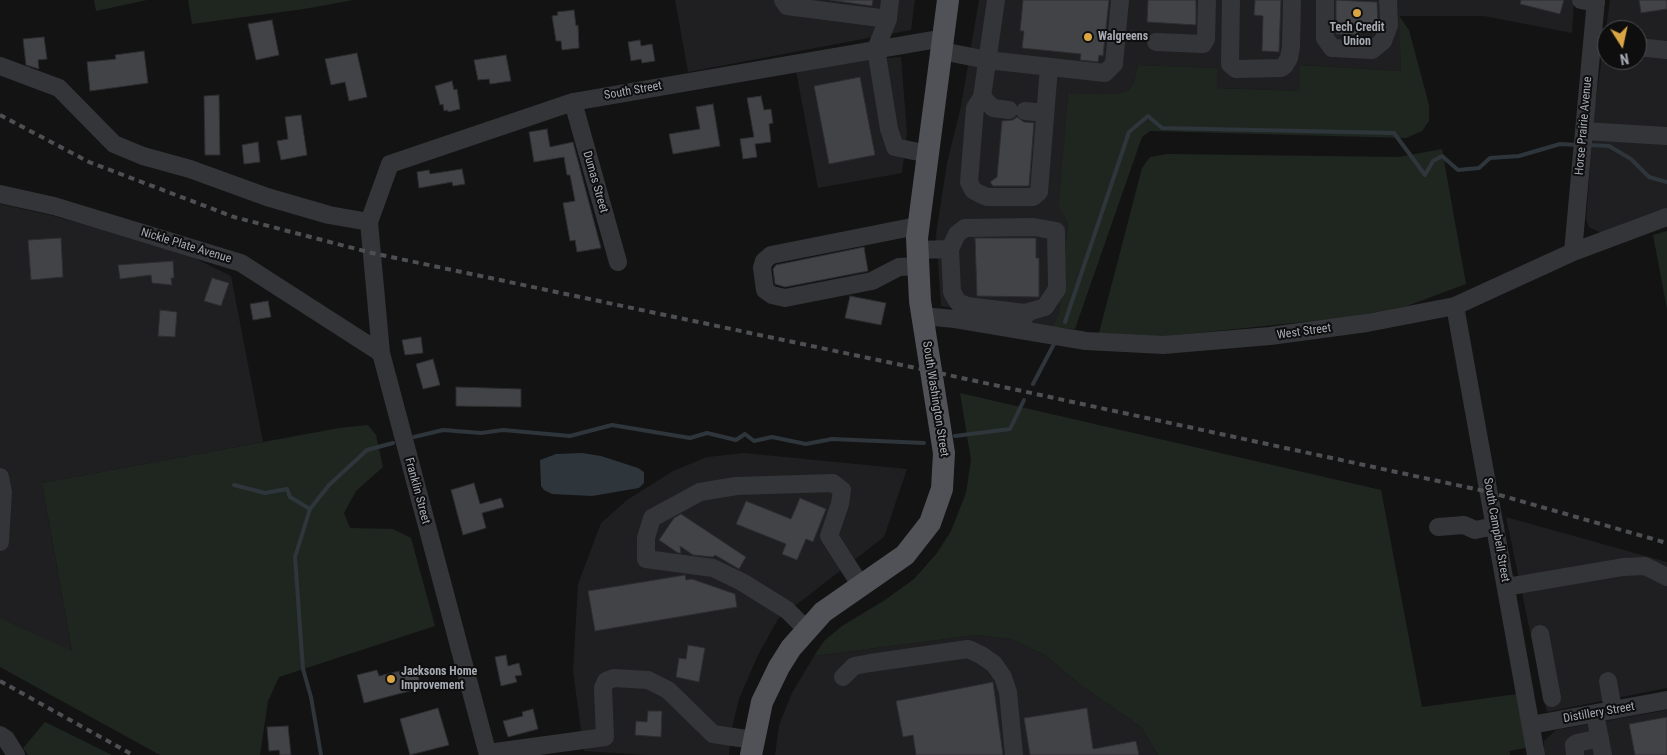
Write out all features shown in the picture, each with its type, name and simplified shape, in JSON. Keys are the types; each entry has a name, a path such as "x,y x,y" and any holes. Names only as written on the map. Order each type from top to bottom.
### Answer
{"main road":[{"name":"South Washington Street","path":"752,747 758,714 766,691 785,656 806,629 823,612 905,555 915,545 930,523 942,489 944,453 922,316 917,258 918,226 948,0"}],"street":[{"path":"783,0 788,6 888,19"},
{"path":"890,0 888,19 876,49 889,129 895,147 928,154"},
{"path":"996,0 982,97 975,108 969,182 973,190 987,196 1033,197 1039,192 1049,67"},
{"path":"943,44 987,60 1104,73 1114,64 1120,0"},
{"path":"1156,42 1203,44 1206,39 1207,0"},
{"path":"1231,0 1230,64 1236,70 1280,68 1285,65 1289,58 1291,47 1292,0"},
{"path":"1325,0 1325,38 1332,48 1372,50 1383,41 1389,25 1388,0"},
{"name":"Horse Prairie Avenue","path":"1591,1 1597,30"},
{"name":"South Street","path":"369,222 390,164 572,102 876,49 943,44"},
{"path":"1647,48 1667,50"},
{"name":"Horse Prairie Avenue","path":"1573,252 1584,134 1597,61"},
{"path":"0,66 59,88 114,144 143,156 190,169 266,197 330,215 369,222"},
{"path":"982,97 994,108 1045,113"},
{"name":"Dumas Street","path":"572,102 618,262"},
{"path":"1584,134 1667,136"},
{"name":"Nickle Plate Avenue","path":"0,194 54,206 241,263 380,353"},
{"name":"West Street","path":"922,316 955,319 1086,341 1163,345 1270,336 1347,326 1455,306 1573,252 1667,217"},
{"name":"Franklin Street","path":"369,222 380,353 488,754"},
{"path":"918,226 772,255 764,260 762,268 765,290 772,295 785,298 872,281 917,258 950,249"},
{"path":"1034,227 1056,231 1057,289 1045,307 1025,313 967,306 958,302 952,292 950,249 957,234 965,228 1034,227"},
{"name":"South Campbell Street","path":"1455,306 1536,755"},
{"path":"1022,331 1025,313"},
{"path":"0,477 3,492 0,542"},
{"path":"806,629 787,610 742,582 713,568 646,559 646,538 652,518 700,492 736,486 832,483 842,490 840,504 828,536 861,586"},
{"path":"1438,526 1464,525 1475,530 1495,526"},
{"path":"1506,587 1631,566 1645,566 1667,577"},
{"path":"1540,634 1552,698"},
{"path":"843,677 854,666 870,663 968,650 981,655 994,664 1003,677 1008,692 1014,755"},
{"path":"1520,666 1545,661"},
{"path":"488,754 605,738 603,688 606,681 614,678 648,680 668,690 713,734 752,747"},
{"path":"1608,681 1613,710"},
{"name":"Distillery Street","path":"1531,726 1667,700"},
{"path":"1575,755 1574,745 1577,743 1601,747 1595,714"},
{"path":"0,735 6,739 16,755"}],"shaded area":[{"path":"94,0 147,0 96,11"},
{"path":"188,0 353,0 304,9 192,24"},
{"path":"675,0 915,0 911,30 688,72"},
{"path":"979,0 1574,0 1572,33 1484,16 1400,16 1401,71 1301,65 1299,91 1217,88 1217,68 1138,65 1133,85 1127,91 1116,94 1068,93 1060,206 1068,223 1059,312 1053,327 941,306 936,234 947,163 961,106"},
{"path":"1610,0 1667,0 1667,208 1601,233 1589,227 1586,219 1595,106 1600,70 1647,70 1647,20 1607,20"},
{"path":"1399,16 1409,30 1429,105 1429,121 1422,131 1406,138 1150,131 1142,137 1075,329 1053,327 1059,312 1068,223 1059,206 1068,93 1116,94 1127,91 1133,85 1138,65 1217,68 1217,88 1299,91 1300,65 1401,71"},
{"path":"901,57 907,133 902,173 818,188 796,71 859,60"},
{"path":"1442,149 1466,284 1407,306 1351,317 1158,337 1099,333 1142,168 1150,157 1167,154 1399,157"},
{"path":"0,204 50,215 182,252 231,276 263,442 42,483 72,652 0,618"},
{"path":"1667,231 1667,309 1653,235"},
{"path":"960,393 1381,490 1422,707 1517,694 1525,737 1525,748 1509,751 1510,755 1158,755 1141,727 1082,686 1045,655 1012,639 976,635 814,656 824,641 842,626 885,600 914,579 937,553 951,531 966,493 971,460"},
{"path":"368,425 376,435 383,467 356,491 344,513 350,528 393,529 411,538 435,626 279,677 268,701 260,755 160,755 0,667 0,618 72,651 42,483 339,428"},
{"path":"582,453 601,456 638,468 644,472 644,483 639,488 592,496 552,494 544,490 541,486 540,460 556,454"},
{"path":"744,453 907,469 884,537 778,619 758,655 739,699 731,732 729,755 646,755 584,751 573,671 578,584 601,523 627,500 673,471 707,457"},
{"path":"1506,517 1667,562 1667,688 1547,712"},
{"path":"976,635 1012,639 1045,655 1082,686 1141,727 1158,755 775,755 779,725 792,693 814,656"},
{"path":"1667,710 1667,755 1544,755 1544,741 1556,730"},
{"path":"45,722 112,755 28,755 23,748"}],"building":[{"path":"830,0 873,0 872,6"},
{"name":"Walgreens","path":"1023,0 1109,0 1103,56 1099,55 1098,62 1080,60 1081,54 1022,48 1024,31 1020,31"},
{"path":"1148,0 1196,0 1196,25 1147,22"},
{"path":"1255,0 1281,0 1279,52 1262,51 1263,16 1254,15"},
{"name":"Tech Credit Union","path":"1336,0 1377,2 1378,24 1360,24 1360,35 1336,34"},
{"path":"1521,0 1564,0 1560,14 1520,4"},
{"path":"1639,0 1667,0 1667,9 1641,13"},
{"path":"574,10 576,26 578,25 579,48 562,50 561,41 556,41 552,16 558,15 557,12"},
{"path":"272,20 279,55 256,60 248,24"},
{"path":"44,37 47,59 38,60 39,69 26,65 23,39"},
{"path":"640,40 641,46 652,44 655,61 642,63 641,59 631,61 628,42"},
{"path":"144,51 148,83 90,91 87,62 116,59 115,55"},
{"path":"357,53 367,97 349,101 345,82 331,85 325,59"},
{"path":"506,55 511,81 490,84 489,79 478,80 474,60"},
{"path":"860,77 875,155 829,164 814,86"},
{"path":"452,81 454,90 457,89 460,109 448,112 448,110 444,111 443,104 440,105 435,86"},
{"path":"219,95 220,155 205,155 204,96"},
{"path":"761,96 764,110 771,109 773,123 769,124 771,142 755,144 757,157 743,159 740,139 754,137 747,98"},
{"path":"713,104 720,146 673,154 669,134 700,129 696,107"},
{"path":"301,115 307,155 281,160 277,141 288,139 285,117"},
{"path":"1017,117 1024,122 1034,123 1029,186 993,186 990,182 997,177 1002,121 1013,120"},
{"path":"547,129 550,147 573,142 601,248 577,252 575,240 570,241 563,203 575,201 564,157 534,162 529,132"},
{"path":"258,142 260,162 244,164 242,145"},
{"path":"462,169 465,184 453,186 452,182 419,188 417,172 429,170 430,174"},
{"path":"61,238 63,277 31,280 28,240"},
{"path":"975,238 1036,238 1036,258 1039,258 1039,297 977,296"},
{"path":"864,247 868,271 785,287 775,284 773,269 776,265"},
{"path":"173,261 174,278 171,278 172,285 152,283 151,275 120,279 118,265"},
{"path":"212,278 229,283 221,306 204,301"},
{"path":"850,296 886,303 881,325 845,318"},
{"path":"268,301 271,317 253,320 250,304"},
{"path":"160,310 177,312 175,337 158,336"},
{"path":"421,337 423,353 405,355 402,340"},
{"path":"433,359 440,385 423,389 416,364"},
{"path":"456,387 521,389 521,407 456,406"},
{"path":"474,483 480,504 501,498 504,507 482,513 486,528 463,535 451,490"},
{"path":"800,498 826,509 813,542 806,539 797,560 782,554 786,544 736,524 746,501 791,519"},
{"path":"681,514 746,557 739,569 715,555 713,557 693,555 680,546 681,553 678,553 659,540 674,518"},
{"path":"685,575 686,580 692,579 735,594 737,607 595,631 588,591"},
{"path":"688,645 705,648 699,682 676,677 679,658 686,659"},
{"path":"506,655 508,666 519,663 522,675 515,676 517,682 501,686 495,657"},
{"path":"416,667 421,688 364,703 357,675 377,670 379,676"},
{"path":"993,682 1003,755 916,755 913,735 903,737 896,701"},
{"path":"438,708 449,745 410,755 400,719"},
{"path":"1087,708 1093,749 1136,741 1139,755 1030,755 1024,718"},
{"path":"533,709 538,729 508,737 503,721 523,716 522,712"},
{"path":"648,711 662,711 661,737 635,735 636,721 647,722"},
{"path":"1667,717 1667,755 1635,755 1629,724"},
{"path":"288,726 291,755 280,755 279,750 269,751 267,727"}],"waterway":[{"path":"1065,322 1129,132 1148,116 1162,128 1394,133 1425,175 1433,161 1442,156 1458,170 1479,168 1490,158 1519,156 1560,144 1579,145"},
{"path":"1588,145 1609,146 1631,159 1649,177 1667,182"},
{"path":"1033,384 1055,342"},
{"path":"955,436 1010,429 1024,400"},
{"path":"414,437 443,430 481,433 503,430 570,436 612,425 690,438 707,433 736,440 745,434 754,441 772,437 806,444 832,439 924,443"},
{"path":"321,755 311,697 303,669 295,557 310,509 329,485 367,450 393,443"},
{"path":"234,485 265,493 287,489 290,497 310,509"}],"railway":[{"path":"0,115 89,162 234,217 372,253 1489,492 1667,543"},
{"path":"0,681 133,755"}],"place":[{"name":"Tech Credit Union","path":"1357,13"},
{"name":"Walgreens","path":"1088,37"},
{"name":"Jacksons Home Improvement","path":"391,679"}]}
